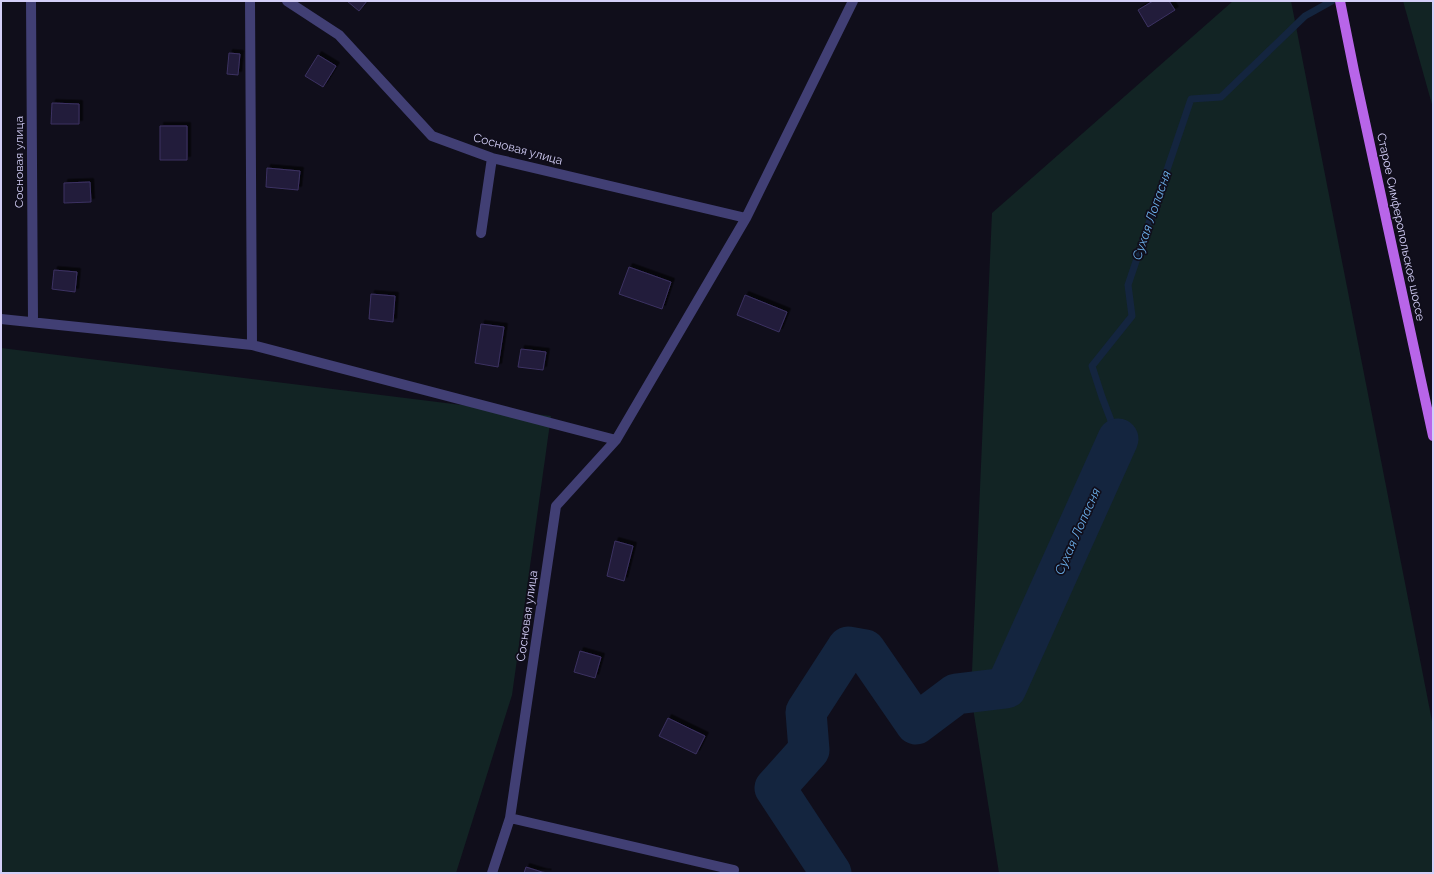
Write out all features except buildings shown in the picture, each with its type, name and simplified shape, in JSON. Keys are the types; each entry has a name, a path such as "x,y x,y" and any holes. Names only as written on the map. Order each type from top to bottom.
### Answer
{"main road":[{"name":"Старое Симферопольское шоссе","path":"1340,1 1433,436"}],"lane":[{"name":"Сосновая улица","path":"31,1 33,322"},
{"path":"250,1 252,345"},
{"name":"Сосновая улица","path":"287,1 339,35 432,136 492,158 746,218"},
{"name":"Сосновая улица","path":"492,873 510,818 556,506 616,440 746,218 853,1"},
{"path":"482,233 492,158"},
{"path":"1,320 252,345 616,440"},
{"path":"510,818 734,870"}],"shaded area":[{"path":"1233,1 1291,1 1433,726 1433,873 999,873 971,695 992,213"},
{"path":"1403,1 1433,1 1433,108"},
{"path":"1,348 551,416 512,695 456,873 1,873"}],"waterway":[{"name":"Сухая Лопасня","path":"1118,439 1092,366 1132,316 1128,285 1191,99 1221,97 1305,16 1332,1"},
{"name":"Сухая Лопасня","path":"831,873 775,788 809,750 806,712 848,647 865,650 916,724 956,694 1006,688 1118,439"}]}
